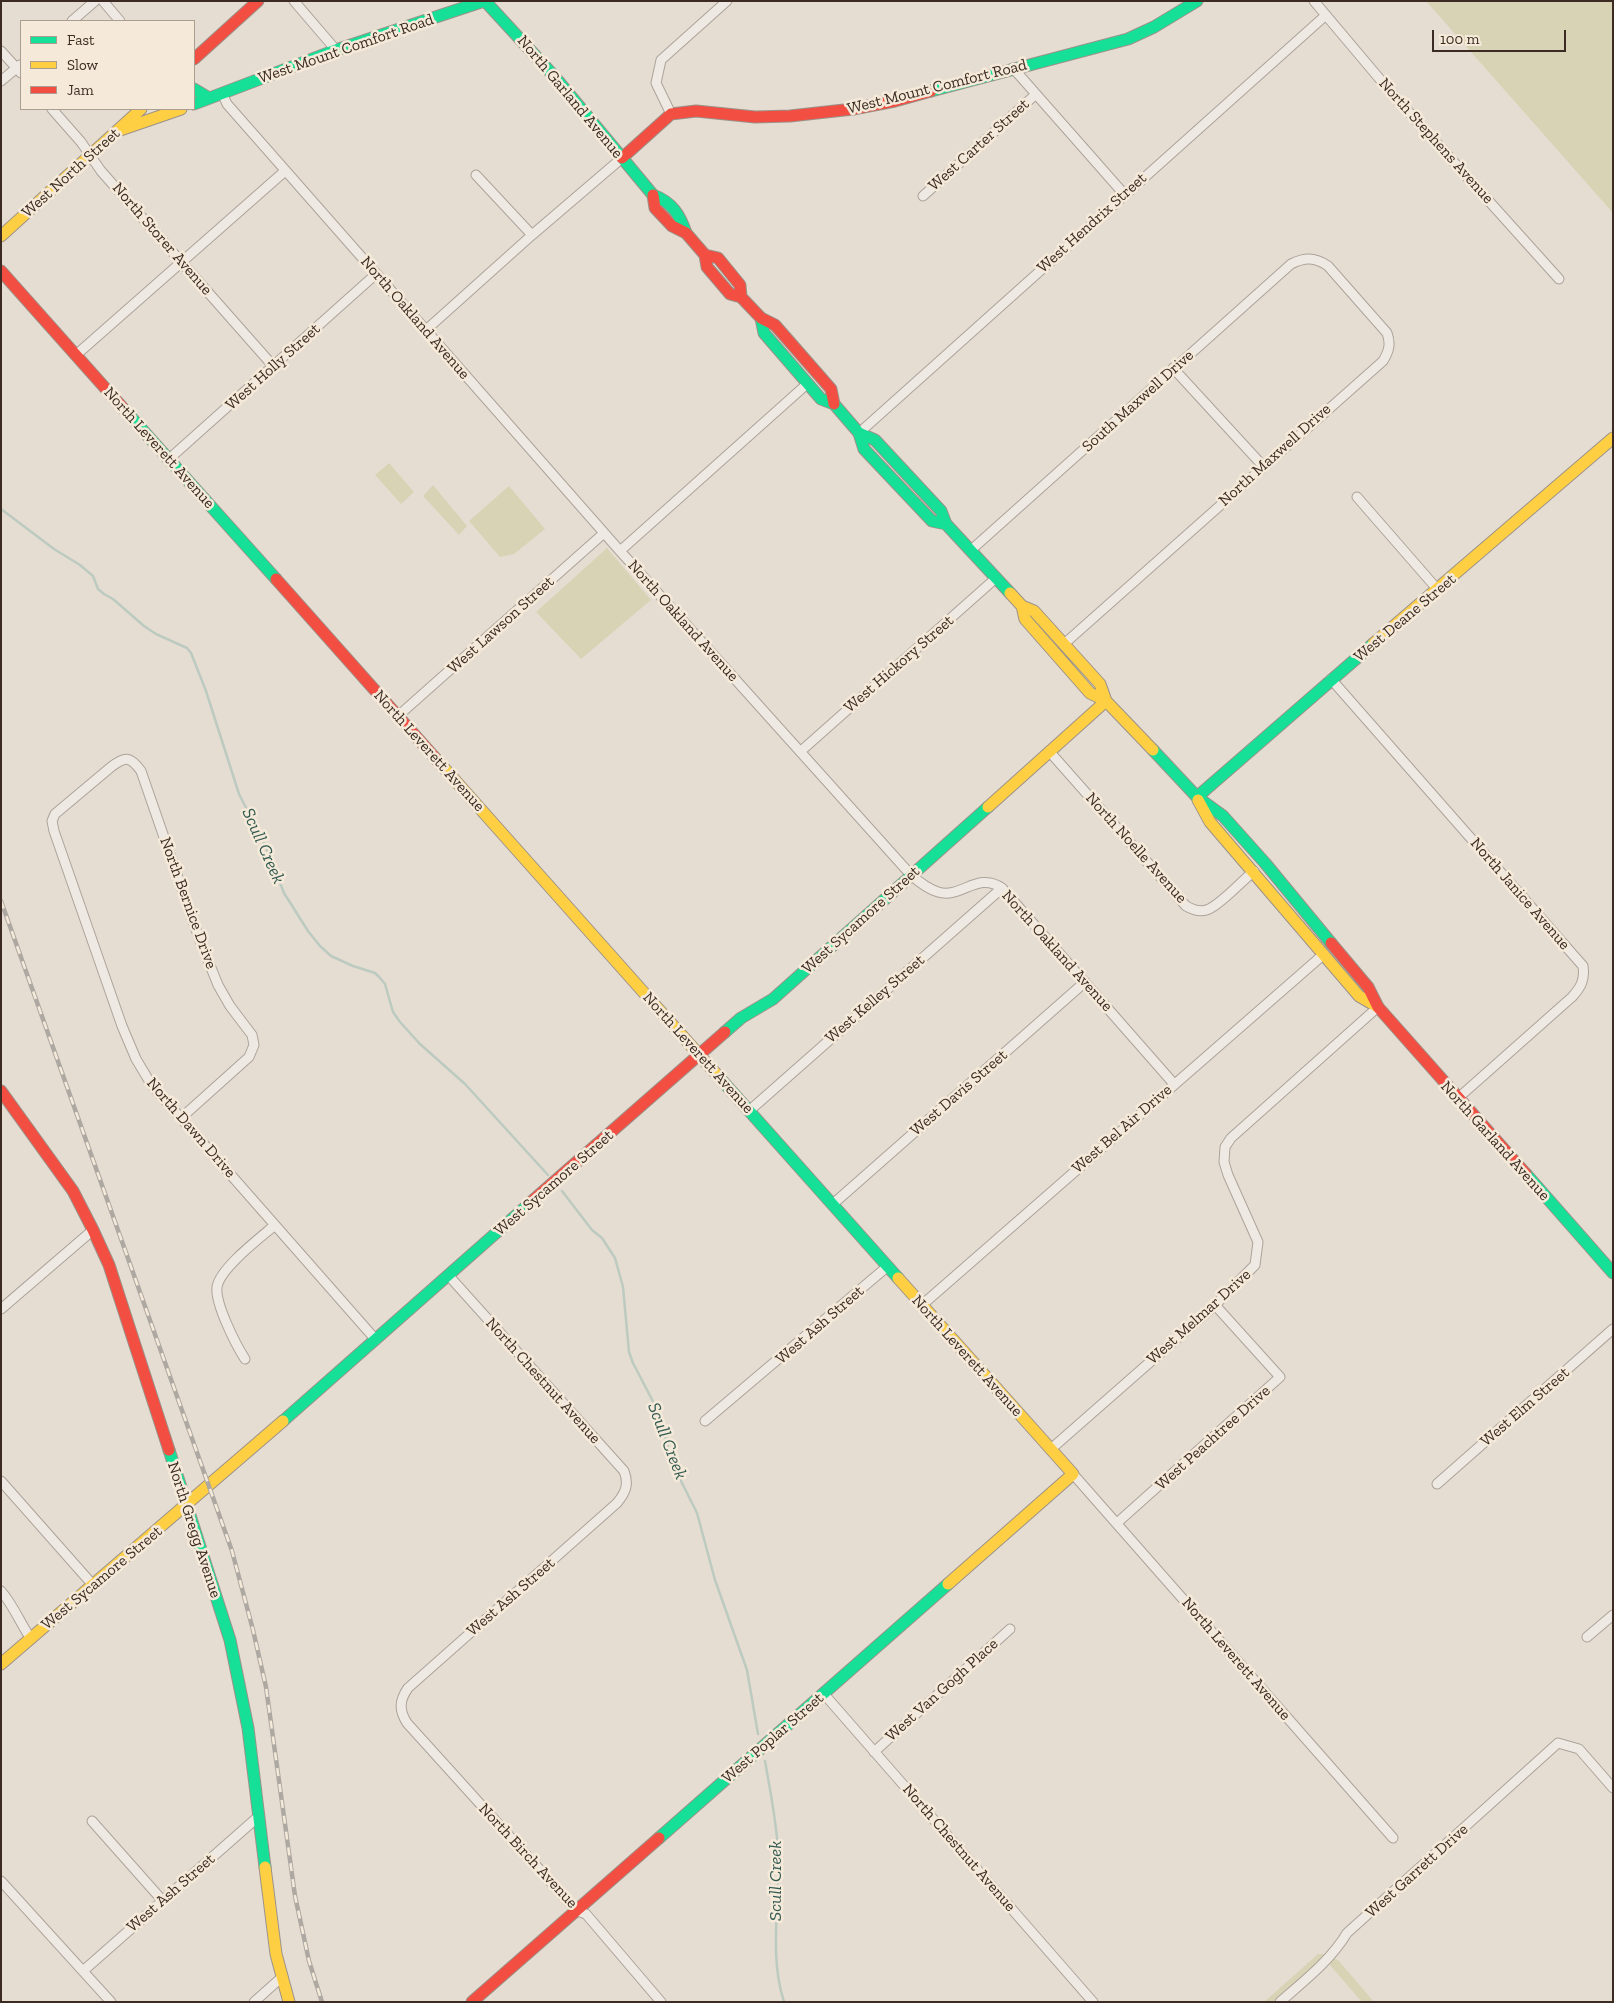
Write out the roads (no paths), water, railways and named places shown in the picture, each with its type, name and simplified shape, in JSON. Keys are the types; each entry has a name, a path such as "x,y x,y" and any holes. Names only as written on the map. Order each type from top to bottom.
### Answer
{"street":[{"path":"73,20 96,1"},
{"path":"103,1 119,20"},
{"path":"195,59 258,1"},
{"path":"294,1 336,50"},
{"name":"West Mount Comfort Road","path":"195,104 336,50 485,1"},
{"name":"North Garland Avenue","path":"485,1 554,76 653,195 655,208 672,226 686,233 705,254 718,258 740,285 742,297 761,318 775,324 831,389 834,404 859,433 875,440 941,511 946,524 1022,606 1034,610 1100,684 1106,701"},
{"path":"426,330 670,114 656,83 661,60 727,1"},
{"name":"West Mount Comfort Road","path":"670,114 696,111 755,117 790,116 831,112 895,101 1013,68 1128,39 1154,27 1197,1"},
{"name":"North Stephens Avenue","path":"1314,1 1389,90 1559,279"},
{"name":"West Hendrix Street","path":"859,433 1326,15"},
{"path":"1,51 20,69 1,82"},
{"path":"1013,68 1124,194"},
{"path":"195,90 209,98"},
{"name":"North Oakland Avenue","path":"222,93 227,104 604,533 911,875 923,885 939,892 954,892 984,881 995,883 1002,888 1174,1084"},
{"name":"West Carter Street","path":"923,196 1035,95"},
{"name":"North Storer Avenue","path":"53,110 81,142 101,171 274,367"},
{"name":"West North Street","path":"1,236 140,110"},
{"path":"118,130 178,110"},
{"path":"76,355 286,171"},
{"path":"476,175 532,235"},
{"name":"South Maxwell Drive","path":"970,550 1291,264 1309,258"},
{"name":"North Maxwell Drive","path":"1064,644 1383,360 1389,351 1390,341 1380,323 1328,266 1319,260 1309,258"},
{"name":"North Leverett Avenue","path":"1,271 1074,1474 1393,1838"},
{"name":"West Holly Street","path":"169,459 376,274"},
{"name":"North Garland Avenue","path":"761,318 764,333 807,384 821,400 834,404"},
{"path":"1173,368 1263,466"},
{"path":"620,550 807,384"},
{"name":"West Deane Street","path":"1197,797 1331,679 1438,590 1613,438"},
{"path":"1356,497 1438,590"},
{"name":"West Lawson Street","path":"398,716 604,533"},
{"name":"West Hickory Street","path":"801,751 996,578"},
{"name":"North Garland Avenue","path":"1022,606 1024,619 1090,693 1106,701 1197,797 1220,813 1265,863 1368,987 1378,1007 1613,1274"},
{"name":"North Janice Avenue","path":"1331,679 1583,966 1585,976 1580,988 1572,997 1458,1099"},
{"name":"West Sycamore Street","path":"1,1664 92,1584 186,1506 741,1018 772,999 1106,701"},
{"name":"North Noelle Avenue","path":"1049,751 1186,906 1197,910 1209,909 1254,871"},
{"name":"North Dawn Drive","path":"129,759 120,760 110,767 55,814 52,821 122,1026 136,1059 151,1084 376,1340"},
{"name":"North Bernice Drive","path":"129,759 135,762 142,771 199,938 218,985 230,1006 252,1034 254,1045 249,1057 181,1118"},
{"name":"North Garland Avenue","path":"1197,797 1210,822 1254,871 1359,996 1378,1007"},
{"name":"West Kelley Street","path":"749,1111 1002,888"},
{"name":"West Bel Air Drive","path":"922,1305 1324,954"},
{"name":"West Davis Street","path":"833,1204 1085,982"},
{"name":"West Melmar Drive","path":"1051,1449 1214,1305 1255,1265 1258,1242 1228,1175 1224,1162 1225,1147 1231,1138 1378,1007"},
{"name":"North Gregg Avenue","path":"1,1091 58,1169 93,1230 109,1265 230,1640 248,1728 276,1954 289,2002"},
{"path":"245,1359 235,1343 218,1298 218,1286 223,1275 237,1260 275,1225"},
{"path":"1,1309 93,1230"},
{"name":"West Ash Street","path":"705,1421 888,1266"},
{"name":"North Chestnut Avenue","path":"449,1276 624,1471 627,1480 626,1490"},
{"name":"West Peachtree Drive","path":"1117,1523 1280,1378 1214,1305"},
{"name":"West Elm Street","path":"1437,1484 1613,1329"},
{"name":"West Poplar Street","path":"472,2002 1074,1474"},
{"path":"1,1481 92,1584"},
{"name":"West Ash Street","path":"400,1706 402,1696 408,1688 618,1503 626,1490"},
{"path":"1,1591 11,1602 20,1623 30,1639"},
{"path":"1588,1638 1613,1615"},
{"name":"West Van Gogh Place","path":"874,1752 1010,1629"},
{"name":"North Chestnut Avenue","path":"824,1694 1093,2002"},
{"name":"North Birch Avenue","path":"400,1706 407,1723 577,1911 586,1914 661,2002"},
{"name":"West Garrett Drive","path":"1280,2002 1313,1973 1339,1946 1348,1933 1558,1744 1579,1749 1613,1788"},
{"name":"West Ash Street","path":"83,1971 259,1816"},
{"path":"92,1821 162,1900"},
{"path":"1,1881 111,2002"},
{"path":"254,2002 282,1977"}],"waterway":[{"name":"Scull Creek","path":"1,509 54,549 80,565 93,576 98,589 113,599 144,626 156,634 187,648 191,653 206,691 239,794 265,845 284,893 308,931 331,956 375,973 380,978 385,984 393,1012 400,1022 420,1044 465,1084 548,1175"},
{"name":"Scull Creek","path":"562,1191 592,1230 602,1238 615,1258 623,1287 629,1352 658,1411 673,1465 697,1513 715,1580 747,1670 758,1734"},
{"name":"Scull Creek","path":"765,1761 778,1849 776,1945 779,1983 784,2002"}],"railway":[{"path":"1,901 232,1551 266,1687 295,1896 309,1961 322,2002"}]}
